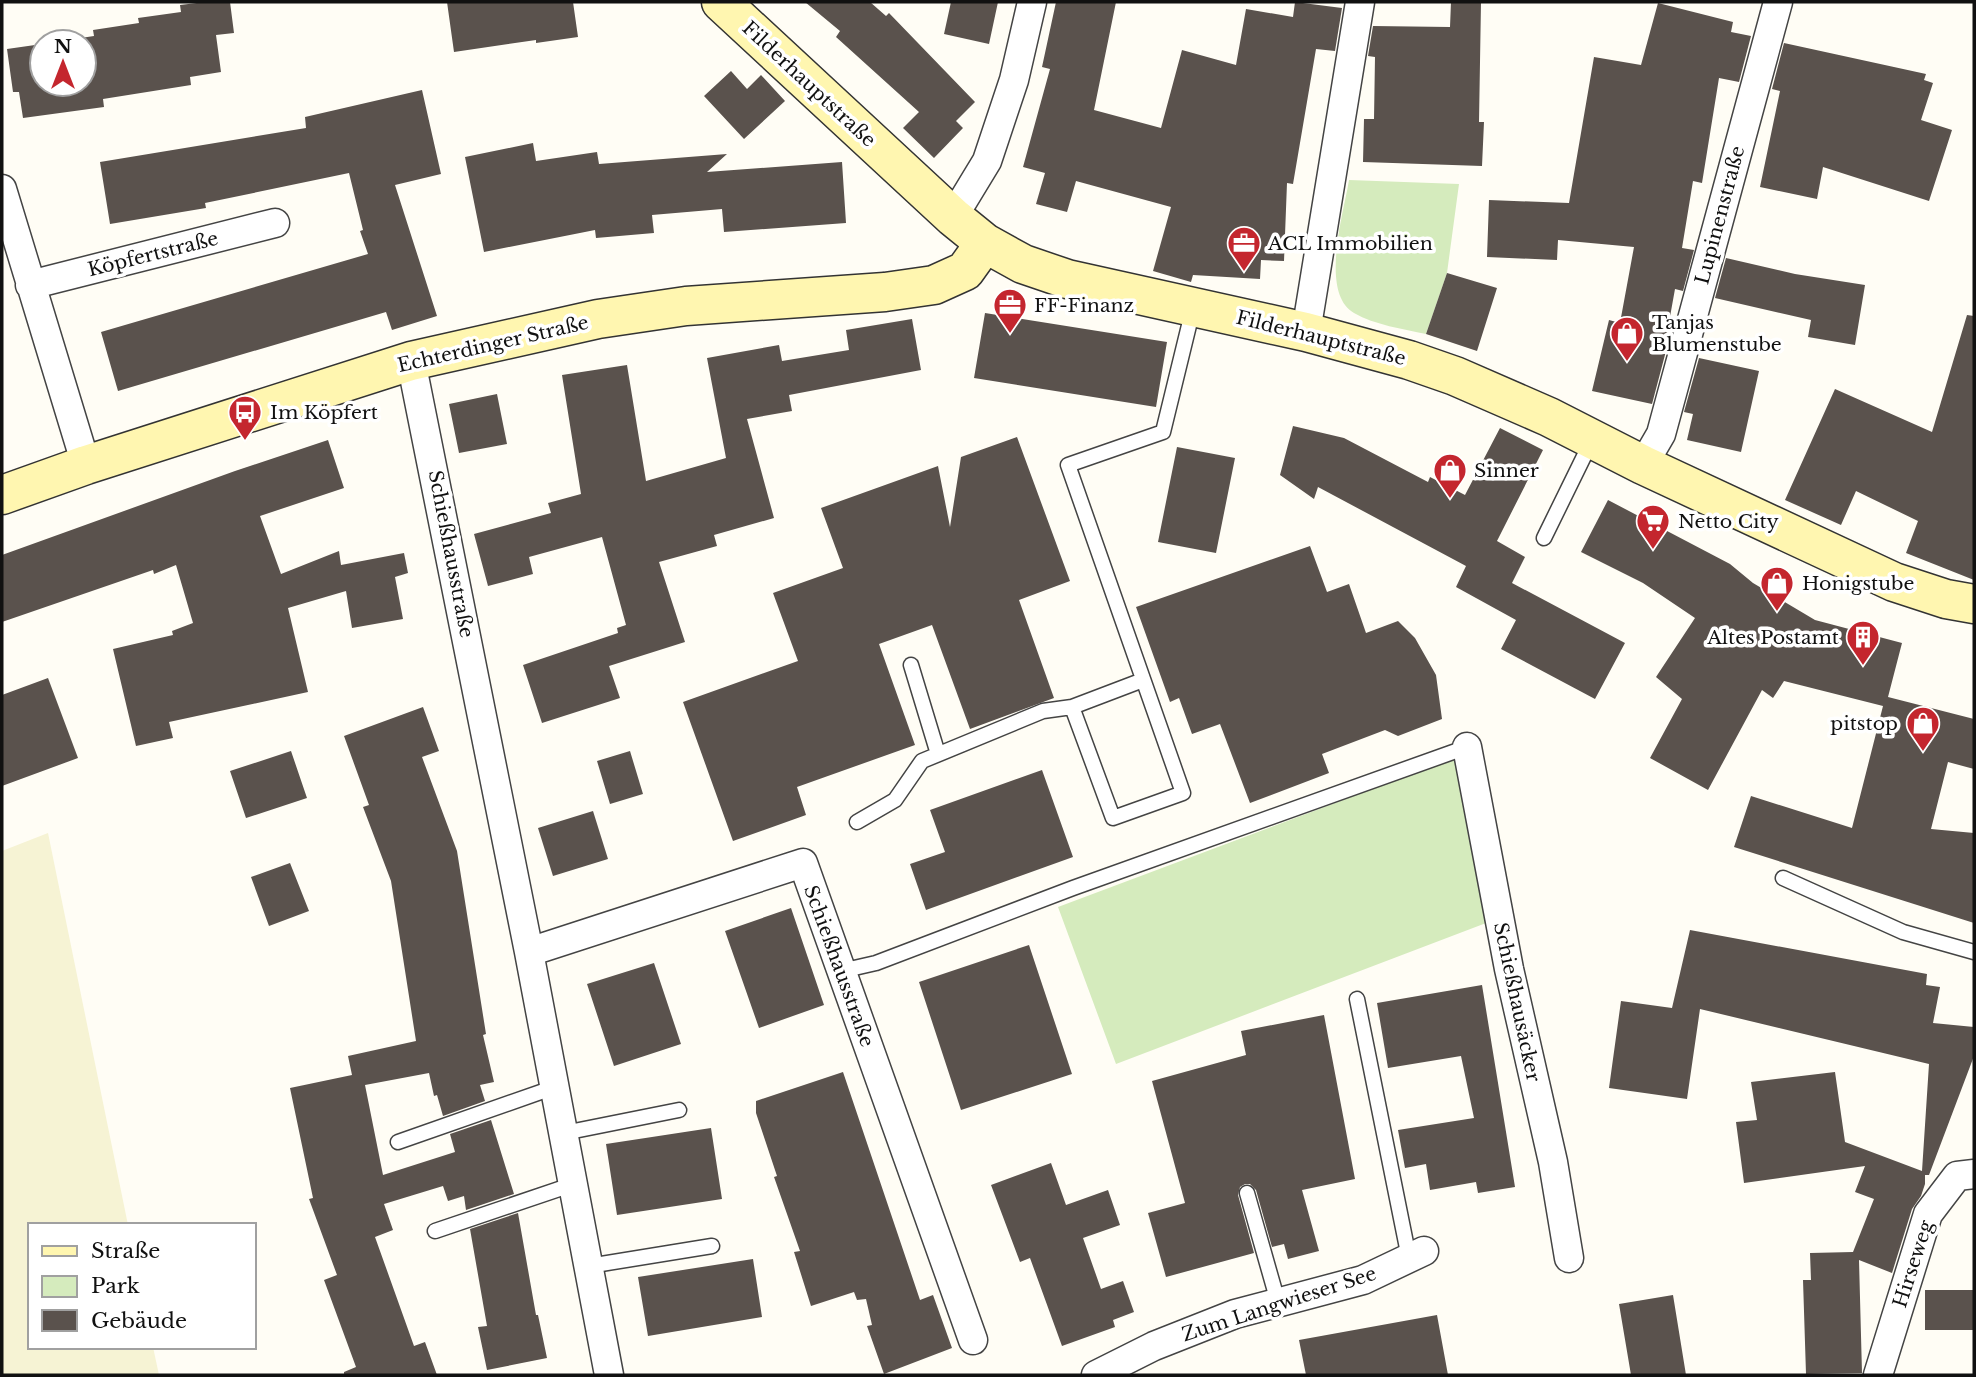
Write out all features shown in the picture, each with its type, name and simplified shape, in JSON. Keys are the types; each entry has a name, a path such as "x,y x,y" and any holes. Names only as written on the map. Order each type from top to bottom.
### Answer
{"main road":[{"name":"Filderhauptstraße","path":"721,2 953,217 985,243 1023,264 1067,279 1306,332 1409,360 1455,376 1894,582 1946,599 1974,604"},
{"name":"Echterdinger Straße","path":"2,495 86,465 411,361 598,319 674,308 885,292 934,285 965,271 985,243"}],"street":[{"path":"953,217 987,161 1014,80 1032,2"},
{"path":"1306,332 1360,2"},
{"name":"Lupinenstraße","path":"1643,465 1661,434 1778,2"},
{"path":"2,189 86,465"},
{"name":"Köpfertstraße","path":"30,285 275,223"},
{"name":"Schießhausstraße","path":"411,361 574,1184 589,1266 603,1373"},
{"name":"Schießhausäcker","path":"1467,747 1509,969 1553,1162 1569,1258"},
{"name":"Schießhausstraße","path":"529,952 803,863 973,1340"},
{"name":"Hirseweg","path":"1878,1375 1928,1214 1957,1176 1974,1174"},
{"name":"Zum Langwieser See","path":"1096,1375 1154,1346 1235,1314 1363,1280 1416,1254"}],"lane":[{"path":"1072,707 1113,818 1183,793 1068,464 1163,432 1193,307"},
{"path":"1544,538 1592,439"},
{"path":"911,665 939,754"},
{"path":"857,822 895,800 922,761 1043,711 1072,707 1143,680"},
{"path":"841,971 876,963 1073,888 1467,747"},
{"path":"1783,878 1903,932 1974,952"},
{"path":"1357,999 1416,1254"},
{"path":"398,1142 555,1087"},
{"path":"564,1133 679,1111"},
{"path":"435,1231 574,1184"},
{"path":"1247,1193 1279,1302"},
{"path":"589,1266 712,1246"}],"shaded area":[{"path":"48,833 128,1223 28,1223 28,1349 153,1349 159,1375 2,1375 2,851"}],"green space":[{"path":"1349,180 1459,184 1447,273 1426,334 1371,321 1354,313 1344,303 1338,288 1336,251"},
{"path":"1463,755 1494,920 1116,1064 1058,907"}],"building":[{"path":"230,2 234,33 216,35 221,72 190,77 191,85 103,99 104,107 23,118 19,92 13,92 7,49 28,46 28,98 98,98 98,29 139,23 138,18 181,12 180,5"},
{"path":"447,2 573,2 578,37 454,52"},
{"path":"805,2 870,2 886,16 889,13 975,102 956,121 963,128 934,158 903,128 919,112 836,37 840,31"},
{"path":"951,2 998,2 989,44 944,34"},
{"path":"1056,2 1116,2 1094,110 1161,128 1182,50 1236,65 1246,9 1293,17 1295,2 1342,8 1335,51 1316,49 1293,184 1287,183 1284,261 1261,260 1260,279 1193,275 1191,282 1153,271 1171,207 1076,181 1067,212 1036,204 1045,173 1023,167 1050,69 1042,67"},
{"path":"1451,2 1481,2 1479,122 1484,122 1482,166 1363,162 1364,119 1374,119 1375,57 1368,56 1373,26 1450,27"},
{"path":"1658,3 1733,22 1731,32 1751,36 1739,82 1719,78 1702,183 1693,181 1682,248 1694,250 1683,291 1675,289 1664,350 1666,351 1652,404 1592,391 1609,320 1620,323 1634,247 1558,240 1557,260 1487,257 1489,200 1569,203 1594,57 1641,65"},
{"path":"1784,43 1926,74 1924,80 1933,83 1921,120 1952,130 1929,201 1823,167 1817,199 1760,187 1780,91 1772,89"},
{"path":"731,71 747,89 761,75 785,101 744,139 704,96"},
{"path":"422,90 441,174 395,185 437,316 392,330 386,312 118,391 101,332 368,254 360,231 363,230 349,173 205,203 206,208 110,224 100,162 306,128 305,117"},
{"path":"533,143 536,161 597,152 599,164 727,154 707,172 842,162 846,223 724,232 722,209 652,215 654,233 596,238 595,230 484,252 465,157"},
{"path":"1726,258 1795,274 1865,285 1855,345 1808,337 1811,320 1715,298"},
{"path":"1447,273 1497,288 1477,351 1426,334"},
{"path":"985,313 1167,342 1156,407 974,378"},
{"path":"1967,315 1974,316 1974,580 1906,553 1918,521 1856,491 1841,525 1785,500 1835,389 1932,432"},
{"path":"912,319 921,370 789,395 792,411 747,419 774,518 714,535 717,546 659,562 685,642 609,666 620,698 542,723 523,665 618,633 617,628 626,625 602,537 529,557 533,574 488,586 474,534 551,513 548,503 581,494 562,375 627,365 646,481 726,458 707,358 779,345 782,361 849,350 846,330"},
{"path":"1699,358 1759,371 1741,452 1687,440 1693,414 1684,412"},
{"path":"497,394 507,444 459,453 449,404"},
{"path":"1293,426 1344,438 1428,482 1430,477 1465,495 1500,428 1543,450 1497,541 1525,557 1512,583 1625,643 1595,699 1501,649 1516,620 1456,587 1466,566 1318,487 1314,499 1280,475"},
{"path":"1017,437 1070,581 1019,600 1054,698 970,729 932,625 879,644 915,745 797,787 806,815 733,841 683,702 798,661 773,593 843,568 821,508 938,466 950,527 961,457"},
{"path":"328,440 344,488 260,516 281,574 339,551 341,565 404,553 408,573 395,577 403,619 352,628 346,591 288,608 308,692 169,722 173,738 136,746 113,649 173,635 172,631 193,623 176,565 154,574 153,570 2,622 2,555"},
{"path":"1177,447 1235,458 1216,553 1158,542"},
{"path":"1608,500 1730,564 1753,583 1815,620 1902,643 1888,697 1974,719 1974,769 1948,762 1931,829 1974,833 1974,923 1734,847 1751,796 1852,828 1883,706 1784,681 1773,698 1762,690 1708,790 1650,758 1682,699 1656,677 1695,618 1643,583 1581,552"},
{"path":"1310,546 1327,592 1349,584 1366,633 1398,621 1415,638 1436,675 1442,719 1398,736 1385,730 1322,754 1329,773 1250,803 1220,724 1192,734 1179,698 1170,702 1136,607"},
{"path":"48,678 78,758 2,786 2,695"},
{"path":"423,707 439,751 422,757 457,851 486,1034 483,1035 494,1082 480,1085 485,1101 443,1116 437,1095 434,1096 429,1073 365,1085 383,1175 455,1152 450,1134 491,1120 514,1194 466,1210 464,1196 448,1201 443,1186 384,1204 393,1230 375,1237 414,1346 425,1342 437,1375 344,1375 344,1372 356,1367 324,1280 337,1275 309,1199 313,1198 290,1088 352,1075 348,1056 416,1041 391,881 363,807 369,805 344,736"},
{"path":"291,751 307,798 246,818 230,771"},
{"path":"630,751 643,794 610,804 597,761"},
{"path":"1042,770 1073,857 926,910 910,864 945,852 930,810"},
{"path":"593,811 608,859 553,876 538,828"},
{"path":"290,863 309,911 269,926 251,877"},
{"path":"791,908 824,1005 759,1028 725,931"},
{"path":"1690,930 1927,974 1926,985 1940,987 1933,1023 1974,1027 1974,1056 1929,1175 1925,1175 1921,1196 1912,1209 1892,1273 1859,1260 1862,1373 1806,1374 1803,1280 1811,1280 1810,1253 1853,1252 1874,1199 1855,1192 1865,1166 1744,1183 1736,1122 1757,1120 1751,1082 1835,1072 1845,1142 1922,1171 1929,1064 1700,1009 1687,1099 1609,1088 1621,1001 1672,1008"},
{"path":"1029,945 1072,1074 961,1110 919,982"},
{"path":"654,963 681,1044 614,1066 587,984"},
{"path":"1482,985 1515,1187 1478,1193 1476,1182 1430,1190 1426,1164 1405,1168 1398,1130 1474,1118 1461,1056 1388,1068 1377,1003"},
{"path":"1324,1015 1355,1179 1302,1190 1319,1251 1288,1259 1284,1244 1272,1247 1256,1190 1250,1184 1245,1184 1240,1187 1238,1195 1254,1253 1166,1277 1148,1213 1185,1203 1152,1081 1246,1055 1241,1031"},
{"path":"843,1072 920,1300 933,1295 952,1348 884,1374 867,1326 872,1325 866,1299 857,1300 854,1292 811,1306 794,1252 800,1251 774,1177 777,1176 756,1113 756,1101"},
{"path":"711,1128 722,1199 617,1215 606,1144"},
{"path":"1051,1163 1066,1205 1108,1190 1120,1225 1083,1238 1101,1289 1123,1281 1134,1312 1113,1320 1115,1327 1062,1346 1030,1258 1020,1262 991,1185"},
{"path":"518,1213 536,1315 547,1358 487,1370 478,1327 487,1326 470,1229"},
{"path":"753,1259 762,1317 648,1336 638,1277"},
{"path":"1925,1290 1974,1290 1974,1330 1925,1330"},
{"path":"1673,1295 1686,1375 1631,1375 1619,1304"},
{"path":"1437,1315 1448,1375 1306,1375 1299,1340"}],"place":[{"name":"ACL Immobilien","path":"1244,273"},
{"name":"FF-Finanz","path":"1010,335"},
{"name":"Tanjas Blumenstube","path":"1627,363"},
{"name":"Im Köpfert","path":"245,442"},
{"name":"Sinner","path":"1450,500"},
{"name":"Netto City","path":"1653,551"},
{"name":"Honigstube","path":"1777,613"},
{"name":"Altes Postamt","path":"1863,667"},
{"name":"pitstop","path":"1923,753"}]}
